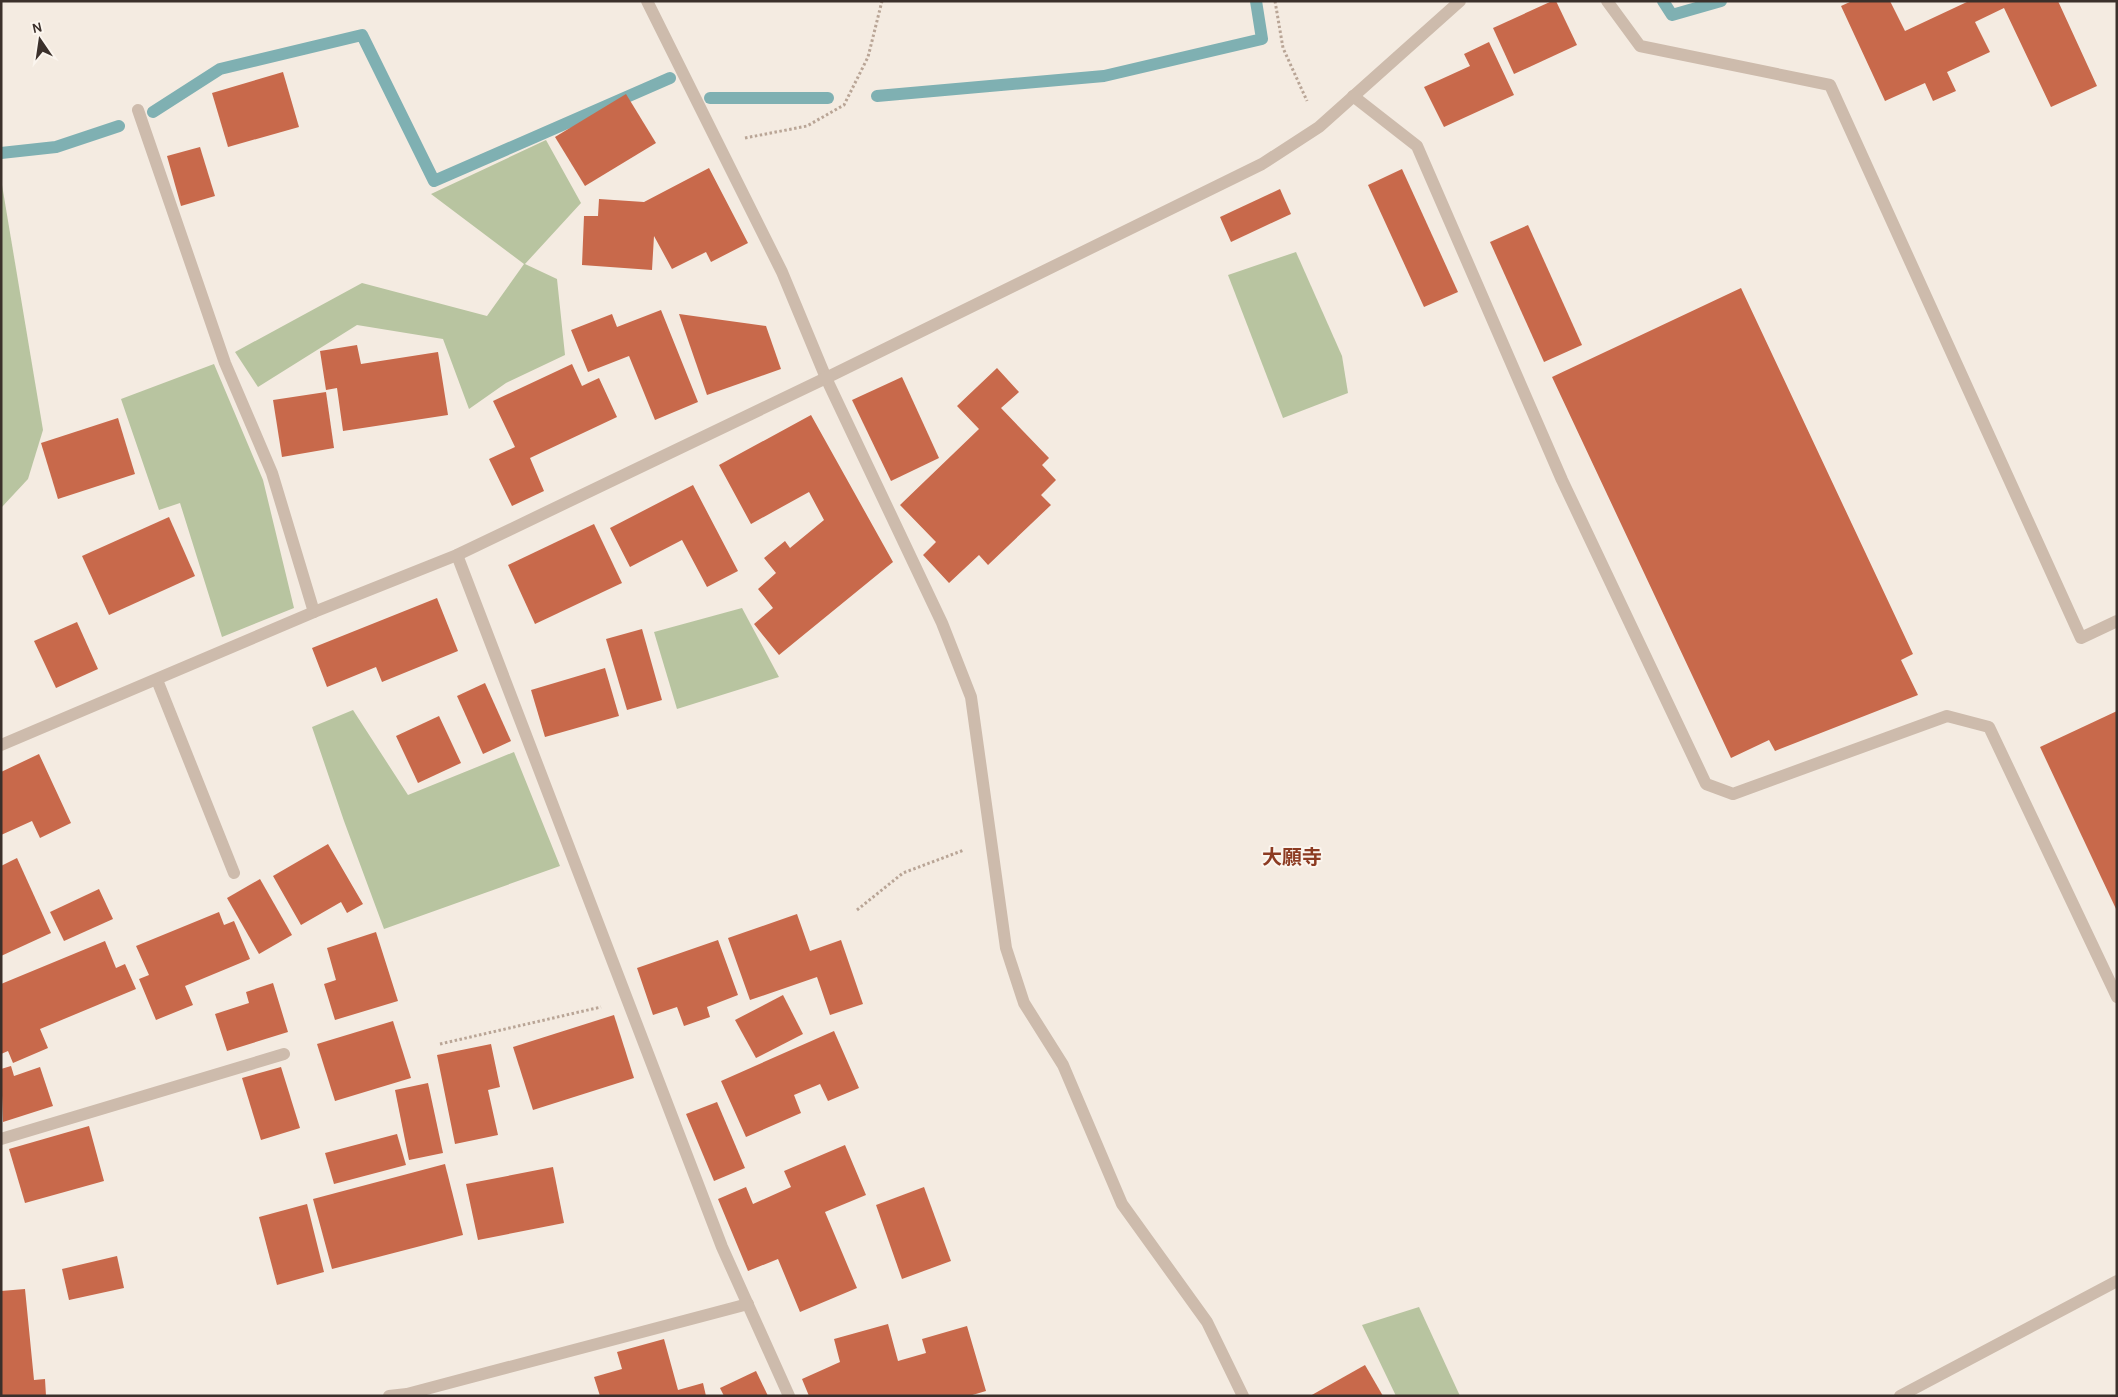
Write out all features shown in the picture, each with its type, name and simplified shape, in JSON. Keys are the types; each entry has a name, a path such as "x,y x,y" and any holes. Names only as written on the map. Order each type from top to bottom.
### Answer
{"street":[{"path":"647,1 782,272 826,378 942,623 971,697 1006,948 1024,1003 1063,1066 1122,1204 1208,1322 1242,1396"},
{"path":"1,745 314,612 457,554 826,378 1262,164 1319,127 1460,1"},
{"path":"1607,1 1640,46 1830,85 2081,638 2117,621"},
{"path":"1353,96 1417,146 1562,480 1706,784 1733,794 1947,716 1989,727 2117,997"},
{"path":"138,110 224,363 272,473 314,612"},
{"path":"457,554 722,1247 789,1396"},
{"path":"157,680 234,873"},
{"path":"1,1138 284,1054"},
{"path":"1900,1396 2117,1281"},
{"path":"389,1396 407,1394 748,1304"}],"path":[{"path":"718,144 807,126 844,105 868,57 882,1"},
{"path":"1275,1 1283,48 1319,127"},
{"path":"857,910 902,873 991,840"},
{"path":"440,1044 628,1000"}],"green space":[{"path":"546,140 581,203 525,264 557,279 565,355 506,383 469,409 443,339 357,325 258,387 235,352 362,283 487,316 524,264 431,194"},
{"path":"1,179 43,430 28,479 1,508"},
{"path":"1296,252 1342,356 1348,393 1283,418 1228,275"},
{"path":"214,364 263,480 294,608 222,637 180,503 159,510 121,399"},
{"path":"742,608 779,677 677,709 654,632"},
{"path":"353,710 408,795 514,752 560,866 384,929 312,727"},
{"path":"1419,1307 1460,1396 1396,1396 1362,1325"}],"building":[{"path":"1552,1 1556,1 1577,45 1514,74 1493,28"},
{"path":"1852,1 1890,1 1905,31 1969,1 2058,1 2097,86 2051,107 2004,8 1975,22 1990,52 1947,72 1956,91 1933,101 1925,83 1885,101 1841,6"},
{"path":"1489,42 1514,95 1444,127 1424,87 1470,66 1464,54"},
{"path":"283,72 299,127 228,147 212,93"},
{"path":"626,94 656,143 585,186 555,137"},
{"path":"200,147 215,196 181,206 167,156"},
{"path":"709,168 748,243 711,262 706,252 672,269 654,236 652,270 582,265 584,216 598,216 599,199 644,202"},
{"path":"1402,169 1458,292 1424,307 1368,185"},
{"path":"1280,189 1291,214 1231,242 1220,217"},
{"path":"1528,225 1582,345 1544,362 1490,242"},
{"path":"1741,288 1913,654 1901,660 1918,695 1775,751 1769,740 1731,758 1552,377"},
{"path":"661,310 698,402 655,420 629,356 588,372 571,330 612,314 617,327"},
{"path":"679,314 766,326 781,369 707,395"},
{"path":"357,345 361,364 438,352 448,415 343,431 337,388 326,390 320,351"},
{"path":"572,364 582,386 599,378 617,417 530,458 544,491 512,506 489,459 515,447 493,401"},
{"path":"997,368 1019,392 1001,408 1049,458 1042,465 1056,480 1041,495 1051,505 988,565 979,555 949,583 923,555 936,542 900,505 979,429 957,406"},
{"path":"902,377 939,458 891,481 852,400"},
{"path":"326,392 334,448 282,457 273,400"},
{"path":"811,415 893,562 779,655 754,624 773,608 758,589 776,573 764,558 785,541 790,548 824,520 809,492 751,524 719,465"},
{"path":"118,418 135,474 58,499 41,443"},
{"path":"693,485 738,571 707,587 682,540 630,567 610,528"},
{"path":"169,517 195,576 109,615 82,556"},
{"path":"594,524 622,583 535,624 508,565"},
{"path":"437,598 458,651 382,682 376,667 327,687 312,648"},
{"path":"77,622 98,669 56,688 34,641"},
{"path":"642,629 662,700 627,710 606,639"},
{"path":"605,668 619,716 545,737 531,690"},
{"path":"485,683 511,741 483,754 457,696"},
{"path":"2117,711 2117,911 2040,747"},
{"path":"439,716 461,763 418,783 396,736"},
{"path":"39,754 71,823 40,838 32,821 1,835 1,772"},
{"path":"328,844 363,904 347,913 341,902 301,925 273,876"},
{"path":"17,858 51,933 1,956 1,866"},
{"path":"260,879 292,935 259,954 227,898"},
{"path":"99,889 113,919 64,941 50,912"},
{"path":"219,912 224,925 234,921 250,959 185,986 193,1005 156,1020 139,979 149,975 136,946"},
{"path":"797,914 810,951 841,940 863,1004 830,1015 817,977 750,1000 728,938"},
{"path":"376,932 398,1001 335,1020 324,984 336,980 327,948"},
{"path":"718,940 738,995 707,1007 710,1017 684,1026 677,1007 653,1015 637,968"},
{"path":"105,941 116,968 125,964 136,989 40,1029 48,1048 13,1063 8,1051 1,1054 1,984"},
{"path":"273,983 288,1032 227,1051 215,1014 249,1003 246,992"},
{"path":"783,995 803,1034 756,1058 735,1020"},
{"path":"614,1015 634,1078 533,1110 513,1047"},
{"path":"393,1021 411,1078 335,1101 317,1044"},
{"path":"834,1031 859,1088 828,1101 820,1084 794,1095 801,1113 746,1137 721,1081"},
{"path":"491,1044 500,1087 488,1090 498,1135 455,1144 437,1055"},
{"path":"11,1066 14,1076 40,1067 53,1106 3,1122 1,1069"},
{"path":"281,1067 300,1128 261,1140 242,1078"},
{"path":"428,1083 443,1153 409,1160 395,1090"},
{"path":"717,1102 745,1168 714,1181 686,1114"},
{"path":"89,1126 104,1181 25,1203 9,1149"},
{"path":"397,1134 406,1165 334,1184 325,1153"},
{"path":"845,1145 866,1195 825,1212 857,1288 800,1312 778,1259 748,1271 718,1199 746,1187 753,1204 791,1187 784,1171"},
{"path":"445,1164 463,1235 332,1269 313,1199"},
{"path":"553,1167 564,1223 478,1240 466,1184"},
{"path":"924,1187 951,1261 902,1279 876,1205"},
{"path":"307,1204 324,1272 277,1285 259,1217"},
{"path":"117,1256 124,1288 69,1300 62,1269"},
{"path":"25,1289 34,1380 45,1379 46,1396 1,1396 1,1291"},
{"path":"888,1324 898,1361 926,1353 922,1339 967,1326 986,1391 969,1396 809,1396 802,1379 840,1362 834,1339"},
{"path":"664,1339 678,1390 703,1383 706,1396 600,1396 594,1377 622,1369 617,1352"},
{"path":"1365,1365 1383,1396 1310,1396"},
{"path":"756,1371 768,1396 724,1396 720,1388"}],"waterway":[{"path":"877,96 1104,76 1262,39 1256,1"},
{"path":"1663,1 1672,15 1721,1"},
{"path":"153,112 220,69 362,35 434,181 670,78"},
{"path":"710,98 828,98"},
{"path":"1,153 56,147 119,126"}],"district":[{"name":"大願寺","path":"1292,857"}]}
